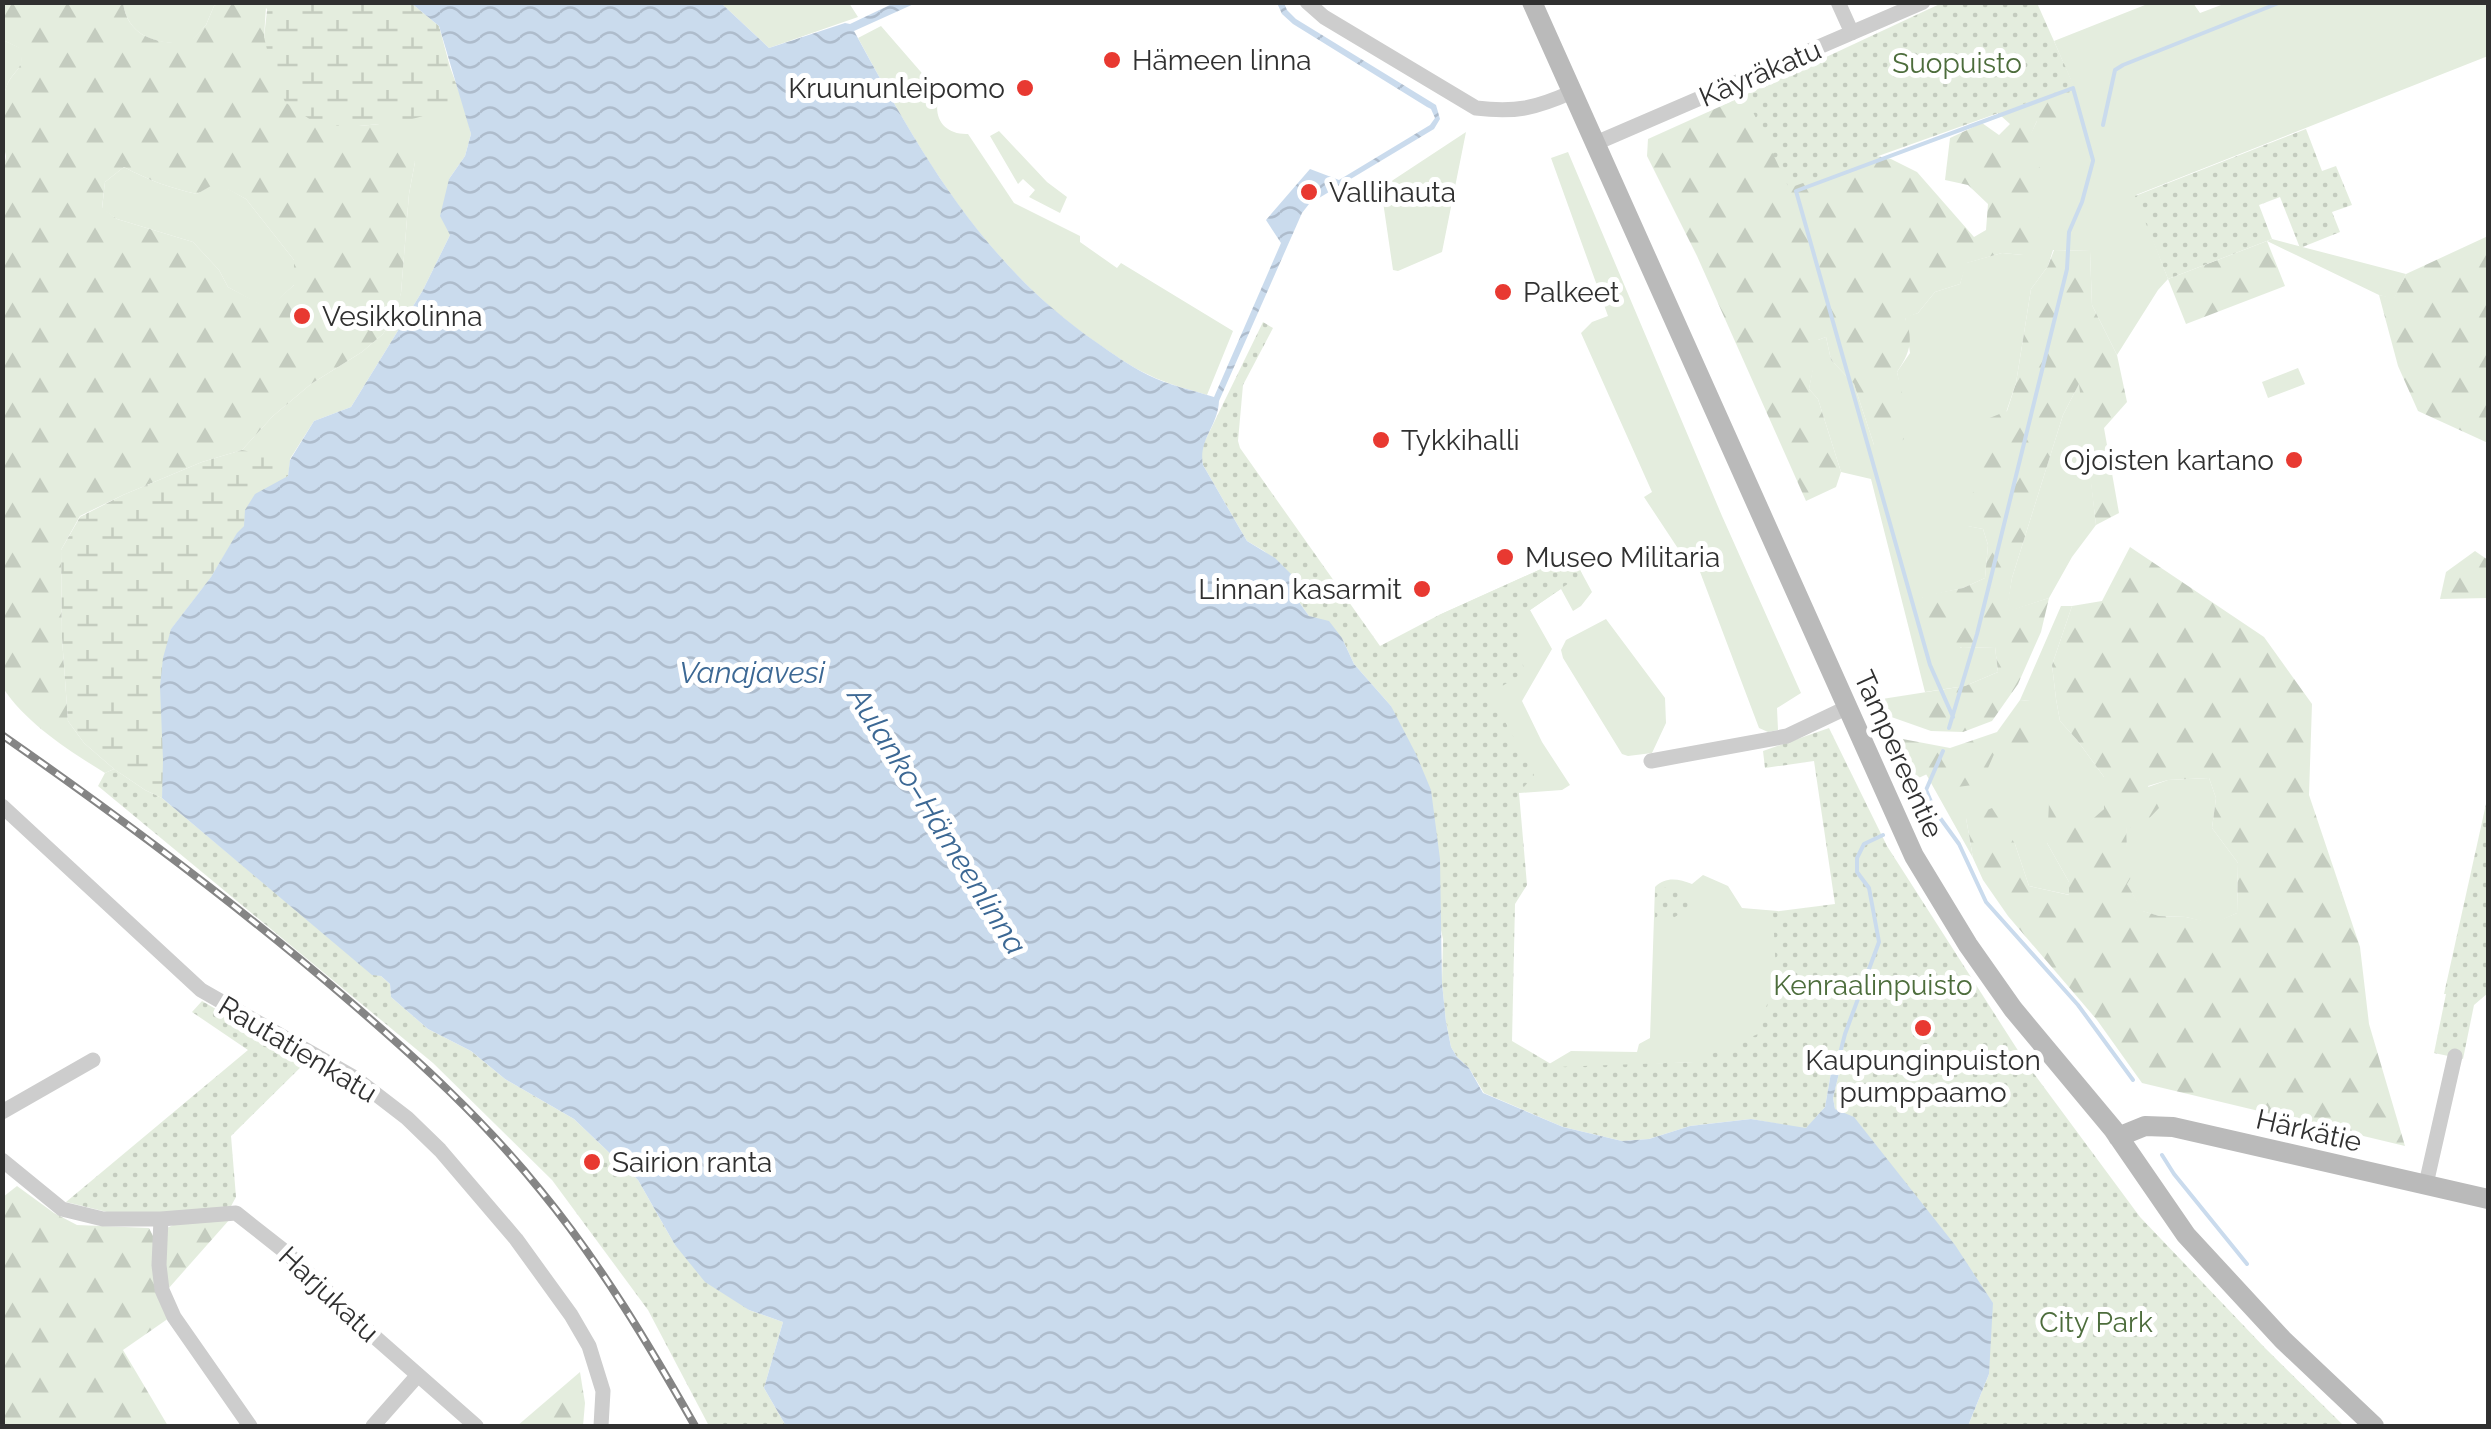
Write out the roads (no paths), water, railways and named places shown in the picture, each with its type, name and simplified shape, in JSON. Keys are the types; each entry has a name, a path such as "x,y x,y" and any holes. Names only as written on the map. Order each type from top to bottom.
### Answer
{"main road":[{"name":"Tampereentie","path":"1532,2 1914,856 1968,945 2014,1009 2118,1137 2186,1235 2283,1340 2374,1426"},
{"name":"Härkätie","path":"2118,1137 2146,1126 2173,1127 2488,1198"}],"street":[{"path":"1308,2 1324,17 1476,108 1525,110 1572,92"},
{"path":"1838,2 1852,33"},
{"name":"Käyräkatu","path":"1596,142 1924,2"},
{"path":"1651,761 1787,736 1848,707"},
{"name":"Rautatienkatu","path":"2,806 201,990 355,1078 440,1150 516,1239 572,1315 589,1346 603,1392 601,1426"},
{"path":"2426,1184 2455,1056"},
{"path":"2,1112 93,1060"},
{"name":"Harjukatu","path":"2,1160 62,1209 103,1219 161,1219 236,1212 288,1254 476,1426"},
{"path":"161,1219 162,1290 174,1317 250,1426"},
{"path":"373,1426 418,1374"}],"water":[{"name":"Vanajavesi","path":"411,3 721,3 769,48 850,24 894,3 916,3 854,31 903,119 957,202 1019,277 1055,311 1148,375 1214,397 1281,243 1266,220 1310,169 1339,180 1430,125 1435,118 1431,109 1293,24 1277,3 1284,3 1296,19 1436,105 1440,119 1434,129 1309,204 1302,213 1219,401 1203,448 1203,465 1247,541 1275,558 1298,581 1299,602 1309,616 1329,621 1354,664 1391,706 1416,754 1431,790 1440,859 1446,1022 1451,1047 1483,1093 1563,1127 1622,1141 1649,1139 1690,1126 1751,1119 1806,1128 1825,1107 1832,1067 1837,1065 1840,1069 1833,1098 1835,1109 1854,1117 1955,1245 1993,1303 1989,1374 1968,1426 786,1426 764,1388 783,1322 749,1310 705,1282 675,1245 638,1180 574,1119 505,1079 471,1051 428,1029 391,997 390,984 381,976 372,975 162,798 160,687 171,629 244,526 245,510 255,494 288,476 290,460 314,421 351,407 423,290 450,235 440,216 449,179 465,156 471,134 439,26"}],"waterway":[{"path":"2103,125 2115,70 2281,2"},
{"path":"1953,717 1930,665 1796,191 2073,88 2093,160"},
{"path":"1949,728 1977,634 2067,269 2069,232 2093,161"},
{"path":"1928,814 1935,811 1926,790 1943,751"},
{"path":"1935,811 1959,844 1986,902 2078,1005 2133,1080"},
{"path":"1837,1065 1879,942 1869,888 1857,872 1857,858 1864,844 1883,835"},
{"path":"2162,1155 2247,1264"}],"railway":[{"path":"2,735 263,929 448,1090 519,1165 584,1247 695,1426"}],"place":[{"name":"Hämeen linna","path":"1112,60"},
{"name":"Kruununleipomo","path":"1025,88"},
{"name":"Vallihauta","path":"1309,192"},
{"name":"Palkeet","path":"1503,292"},
{"name":"Vesikkolinna","path":"302,316"},
{"name":"Tykkihalli","path":"1381,440"},
{"name":"Ojoisten kartano","path":"2294,460"},
{"name":"Museo Militaria","path":"1505,557"},
{"name":"Linnan kasarmit","path":"1422,589"},
{"name":"Kaupunginpuiston pumppaamo","path":"1923,1028"},
{"name":"Sairion ranta","path":"592,1162"}],"park label":[{"name":"Suopuisto","path":"1957,63"},
{"name":"Kenraalinpuisto","path":"1873,985"},
{"name":"City Park","path":"2096,1322"}],"water label":[{"name":"Aulanko–Hämeenlinna","path":"937,821"}]}
